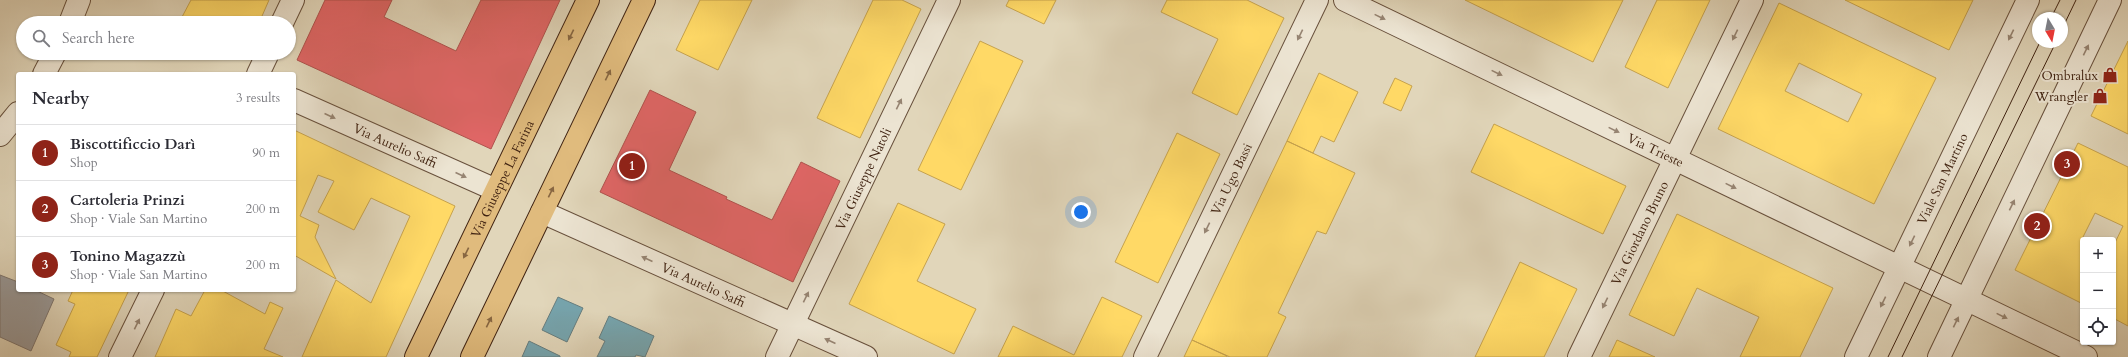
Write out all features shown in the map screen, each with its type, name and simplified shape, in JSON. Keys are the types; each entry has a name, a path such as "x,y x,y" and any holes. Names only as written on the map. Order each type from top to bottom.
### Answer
{"main road":[{"name":"Via Giuseppe La Farina","path":"416,357 588,0"},
{"path":"472,357 644,0"}],"street":[{"path":"73,16 80,0"},
{"path":"285,16 293,0"},
{"name":"Via Giuseppe Natoli","path":"777,357 949,0"},
{"name":"Via Ugo Bassi","path":"1145,357 1317,0"},
{"name":"Via Trieste","path":"1344,0 2086,357"},
{"name":"Via Giordano Bruno","path":"1579,357 1752,0"},
{"name":"Viale San Martino","path":"1856,357 2028,0"},
{"path":"1939,357 2110,0"},
{"path":"45,72 51,60"},
{"path":"259,72 265,60"},
{"name":"Via Aurelio Saffi","path":"296,101 496,190"},
{"path":"0,135 16,115"},
{"name":"Via Aurelio Saffi","path":"542,212 866,357"},
{"path":"120,357 152,292"}],"building: Homes":[{"path":"191,0 269,0 262,16 183,16"},
{"path":"700,0 752,0 718,70 676,50"},
{"path":"873,0 902,0 921,9 860,138 817,118"},
{"path":"1009,0 1056,0 1044,24 1006,6"},
{"path":"1167,0 1247,0 1284,18 1237,115 1192,93 1218,39 1161,12"},
{"path":"1465,0 1623,0 1593,62"},
{"path":"1657,0 1710,0 1668,88 1625,67"},
{"path":"1845,0 1973,0 1949,50"},
{"path":"1779,3 1936,78 1874,204 1718,129","holes":["1799,63 1862,94 1848,122 1785,91"]},
{"path":"980,41 1023,61 961,190 918,170"},
{"path":"2128,41 2128,134 2091,116"},
{"path":"1319,73 1358,92 1334,142 1321,136 1313,153 1287,141"},
{"path":"1395,78 1412,86 1401,111 1383,103"},
{"path":"1494,124 1626,186 1603,234 1471,172"},
{"path":"296,131 455,206 386,357 302,357 336,280 371,303 410,216 371,198 354,230 318,212 334,181 318,175 300,216 319,225 315,237 336,279 296,256"},
{"path":"1177,133 1220,154 1158,283 1115,262"},
{"path":"1287,141 1355,173 1326,234 1317,231 1278,313 1286,317 1267,357 1230,357 1192,340"},
{"path":"2078,143 2128,167 2128,326 2116,320 2116,241 2123,226 2095,213 2083,237 2080,237 2080,302 2015,270"},
{"path":"898,203 945,224 917,281 976,309 954,354 849,304"},
{"path":"1677,214 1833,288 1800,357 1740,357 1759,317 1697,288 1674,336 1629,315"},
{"path":"1520,262 1577,289 1544,357 1475,357"},
{"path":"72,292 128,292 97,357 69,357 71,352 56,345 75,304 68,301"},
{"path":"204,292 225,292 265,314 270,302 283,308 264,349 283,357 155,357 176,309 191,316"},
{"path":"1102,297 1142,316 1122,357 998,357 1013,326 1074,355"},
{"path":"1192,340 1227,356 1227,357 1184,357"},
{"path":"1617,340 1655,357 1609,357"}],"building: Shops":[{"path":"325,0 392,0 384,17 456,51 481,0 560,0 491,149 297,60"},
{"path":"650,90 696,112 669,170 727,197 726,199 772,220 801,162 840,181 793,282 600,192"}],"building: Public":[{"path":"558,297 583,308 567,342 542,330"},
{"path":"609,316 654,336 645,357 636,355 635,357 597,357 605,341 599,338"},
{"path":"529,341 560,356 560,357 522,357"}],"building: Industry":[{"path":"0,275 16,281 16,292 39,292 54,299 31,351 0,337"}],"tram line":[{"path":"2054,12 2060,0"},
{"path":"2068,17 2076,0"},
{"path":"1888,357 2037,48"},
{"path":"1902,357 2053,48"}],"place":[{"name":"Ombralux","path":"2110,75"},
{"name":"Wrangler","path":"2100,96"},
{"name":"Tonino Magazzù","path":"2067,164"},
{"name":"Biscottificcio Darì","path":"632,166"},
{"name":"Cartoleria Prinzi","path":"2037,226"}]}
